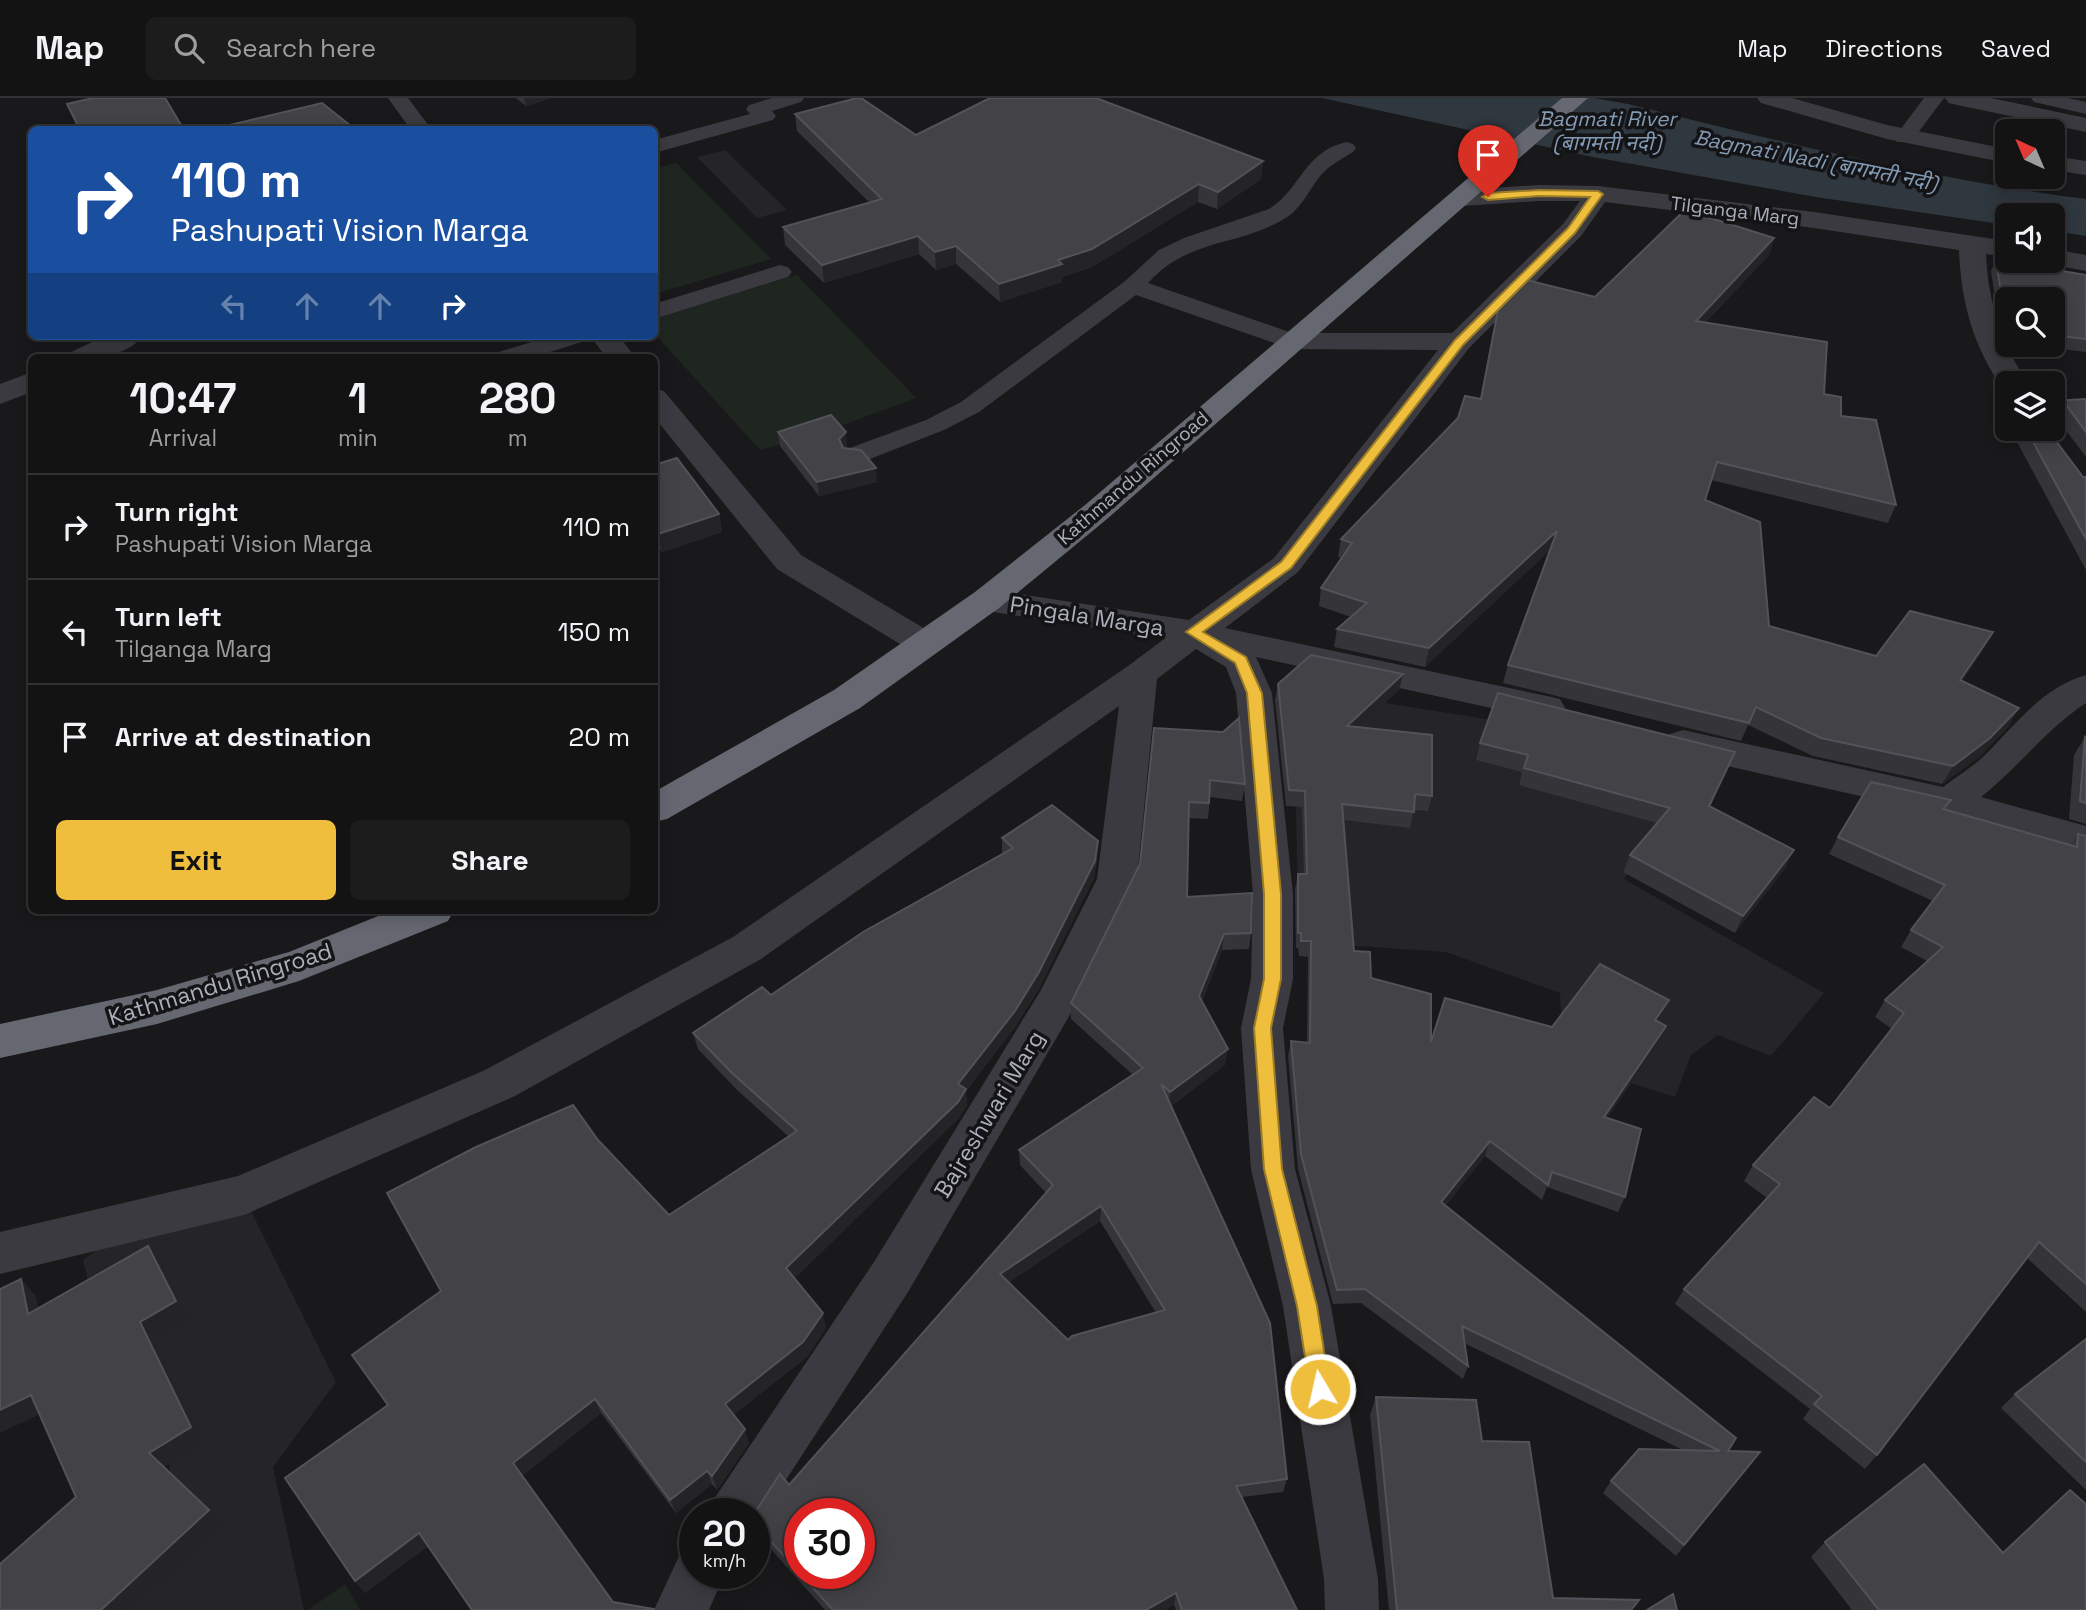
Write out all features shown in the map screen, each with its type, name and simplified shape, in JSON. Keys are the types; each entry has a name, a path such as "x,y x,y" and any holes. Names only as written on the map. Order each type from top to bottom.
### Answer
{"highway":[{"name":"Kathmandu Ringroad","path":"658,807 846,699 987,600 1096,512 1576,98"},
{"name":"Kathmandu Ringroad","path":"0,1041 158,1007 299,965 424,914"}],"street":[{"path":"1769,98 1829,118 1905,138 1995,154"},
{"path":"1956,98 2086,125"},
{"path":"2065,165 2086,168"},
{"name":"Tilganga Marg","path":"1462,198 1539,193 1598,194 1995,247"},
{"path":"0,1253 244,1195 500,1083 747,948 1140,674 1286,565 1459,342 1572,230 1598,194"},
{"path":"1972,243 1973,286 1994,358 2004,371"},
{"path":"2065,259 2086,263"},
{"path":"89,354 119,340"},
{"path":"607,340 619,354"},
{"path":"1292,341 1459,342"},
{"path":"0,395 28,383"},
{"path":"658,402 789,562 925,644"},
{"name":"Pingala Marga","path":"987,600 1193,632 1574,715"},
{"path":"1193,632 1241,660 1254,693 1273,894 1272,979 1262,1028 1273,1169 1307,1306 1351,1579 1352,1610"},
{"name":"Bajreshwari Marg","path":"745,1498 891,1277 1056,1001 1117,879 1140,674"},
{"path":"1949,802 1996,765 2049,710 2086,687"},
{"path":"1651,735 1949,802 2086,840"},
{"path":"681,1610 691,1589"}],"lane":[{"path":"398,98 419,126"},
{"path":"658,146 766,116 756,109 794,98"},
{"path":"1905,138 1934,98"},
{"path":"2041,98 2086,108"},
{"path":"856,454 935,425 970,407 1132,287 1151,265 1173,250 1196,240 1250,225 1281,211 1300,192 1322,162 1346,148"},
{"path":"658,311 780,272"},
{"path":"1132,287 1153,291 1292,341"},
{"path":"518,354 563,340"}],"shaded area":[{"path":"725,150 787,210 757,218 697,157"},
{"path":"676,163 771,259 658,293 658,167"},
{"path":"797,275 916,398 832,429 760,450 658,337 658,317"},
{"path":"1298,689 1561,731 1678,761 1663,831 1624,879 1824,993 1771,1056 1718,1035 1691,1055 1675,1097 1563,1062 1560,993 1446,952 1299,942 1294,724"},
{"path":"244,1197 336,1382 273,1467 304,1610 0,1610 172,1493 167,1438 100,1332 83,1260 106,1243"},
{"path":"345,1584 360,1610 308,1610"}],"water":[{"name":"Bagmati River (बागमती नदी)","path":"1322,98 1594,98 1628,104 1798,145 1995,185 1995,189 2017,189 2086,199 2086,236 2065,233 2065,203 1995,203 1995,223 1816,197 1593,157"}],"building":[{"path":"93,98 165,98 182,126 78,126 67,104"},
{"path":"861,98 916,135 990,98 1096,98 1263,161 1218,192 1199,184 1092,249 1058,260 1062,264 999,284 956,246 935,252 918,236 822,265 783,227 882,199 795,114"},
{"path":"322,103 351,126 226,126"},
{"path":"1685,210 1774,238 1696,321 1827,342 1824,394 1841,397 1841,416 1876,420 1896,505 1717,462 1705,500 1760,522 1769,626 1876,656 1910,611 1993,632 1960,680 2019,708 1990,738 1953,766 1821,738 1756,707 1749,723 1508,665 1557,531 1429,648 1337,629 1367,603 1321,588 1352,543 1341,539 1458,418 1465,396 1481,399 1498,310 1527,280 1595,297"},
{"path":"2065,272 2086,275 2086,339 2065,336 2065,287 2000,287 1998,273"},
{"path":"2086,399 2086,432 2065,406 2065,400"},
{"path":"831,415 846,432 839,439 843,448 861,450 876,468 817,482 778,432"},
{"path":"2033,441 2056,441 2083,477 2086,477 2086,539"},
{"path":"677,458 719,514 658,534 658,464"},
{"path":"1311,655 1403,674 1347,726 1432,735 1432,796 1415,794 1414,812 1342,804 1354,951 1370,952 1371,978 1431,994 1431,1042 1445,998 1552,1027 1600,964 1669,1000 1655,1020 1666,1026 1604,1117 1641,1129 1625,1197 1552,1172 1548,1185 1490,1141 1441,1202 1736,1438 1728,1451 1760,1452 1684,1545 1611,1481 1639,1449 1720,1451 1462,1326 1468,1366 1365,1289 1337,1290 1301,1154 1291,1041 1310,1043 1311,941 1301,941 1301,933 1298,933 1298,874 1307,874 1305,791 1289,790 1278,684"},
{"path":"1498,693 1735,752 1709,806 1794,850 1743,916 1630,855 1670,808 1524,768 1528,755 1480,743"},
{"path":"1239,718 1245,784 1210,780 1209,803 1189,802 1187,897 1252,893 1251,933 1224,934 1199,996 1228,1049 1170,1092 1161,1084 1270,1323 1287,1479 1236,1486 1297,1610 1182,1610 1176,1593 1146,1610 833,1610 814,1589 875,1589 875,1498 784,1498 784,1556 770,1541 770,1498 764,1498 780,1474 789,1485 1053,1185 1019,1150 1143,1068 1071,1003 1140,864 1154,728 1223,732","holes":["1101,1206 1165,1310 1072,1336 1068,1340 1000,1274"]},
{"path":"2086,738 2086,803 2080,801"},
{"path":"1871,782 1951,800 1943,809 2077,847 2078,834 2086,836 2086,1284 2039,1242 1877,1455 1814,1404 1822,1396 1684,1289 1780,1184 1753,1165 1814,1097 1830,1108 1904,1013 1885,1000 1943,947 1911,930 1945,885 1838,837"},
{"path":"1052,805 1098,841 1095,861 1039,972 1015,1011 958,1084 966,1089 958,1102 786,1268 823,1313 803,1342 725,1404 745,1429 712,1476 707,1471 670,1500 595,1399 513,1463 613,1602 654,1610 472,1610 419,1533 355,1581 285,1478 388,1405 352,1355 441,1291 387,1193 476,1147 573,1105 598,1140 669,1215 797,1131 732,1073 693,1033 762,987 771,995 863,932 1013,848 1002,838"},
{"path":"148,1246 176,1301 140,1322 191,1427 149,1453 209,1510 101,1610 0,1610 0,1564 76,1497 31,1395 0,1410 0,1289 21,1279 28,1314"},
{"path":"2086,1339 2086,1462 2015,1394"},
{"path":"1376,1397 1476,1400 1482,1441 1529,1442 1553,1598 1639,1600 1631,1610 1397,1610"},
{"path":"1924,1464 2003,1553 2070,1490 2086,1504 2086,1610 1879,1610 1825,1542"},
{"path":"1673,1594 1677,1610 1647,1610"}],"route":[{"path":"1320,1389 1307,1306 1273,1169 1262,1028 1272,979 1273,894 1254,693 1241,660 1193,632 1286,565 1459,342 1572,230 1598,194 1539,193 1488,197"}],"water label":[{"name":"Bagmati Nadi (बागमती नदी)","path":"1816,160"}]}
